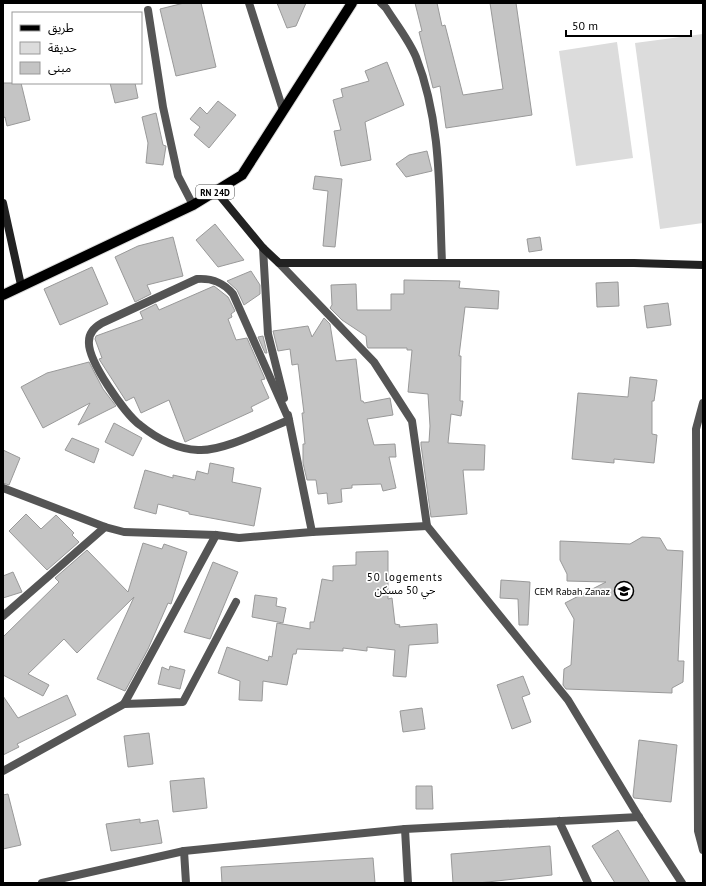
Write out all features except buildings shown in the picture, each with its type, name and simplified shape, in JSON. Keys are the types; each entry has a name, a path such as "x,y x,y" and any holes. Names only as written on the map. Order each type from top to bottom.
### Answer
{"main road":[{"name":"RN 24D","path":"3,295 21,285 193,205 242,175 352,3"}],"street":[{"path":"249,3 283,110"},
{"path":"380,3 386,8 416,56 429,100 437,144 442,263"},
{"path":"148,10 163,108 178,176 193,205"},
{"path":"216,191 263,248 280,263 374,362 412,421 427,526 568,700 639,817 682,883"},
{"path":"3,203 21,285"},
{"path":"263,248 268,334 289,420 312,532"},
{"path":"280,263 634,263 703,265"},
{"path":"205,279 221,283 228,287 237,301 289,420 209,450 189,449 160,439 132,418 117,400 89,348 88,340 91,333 102,323 189,282 205,279"},
{"path":"703,403 701,417 696,429 701,742 698,831 703,850"},
{"path":"3,488 105,527 124,532 216,535 239,538 312,532 427,526"},
{"path":"3,616 105,527"},
{"path":"124,704 216,535"},
{"path":"3,771 124,704 183,702 236,602"},
{"path":"42,883 184,851 405,829 639,817"},
{"path":"559,821 588,883"},
{"path":"405,829 408,883"},
{"path":"184,851 186,883"}],"green space":[{"path":"703,34 703,223 660,229 635,43"},
{"path":"617,42 633,158 576,166 559,51"}],"place":[{"name":"CEM Rabah Zanaz","path":"624,591"}],"district":[{"name":"50 logements حي 50 مسكن","path":"405,583"}]}
